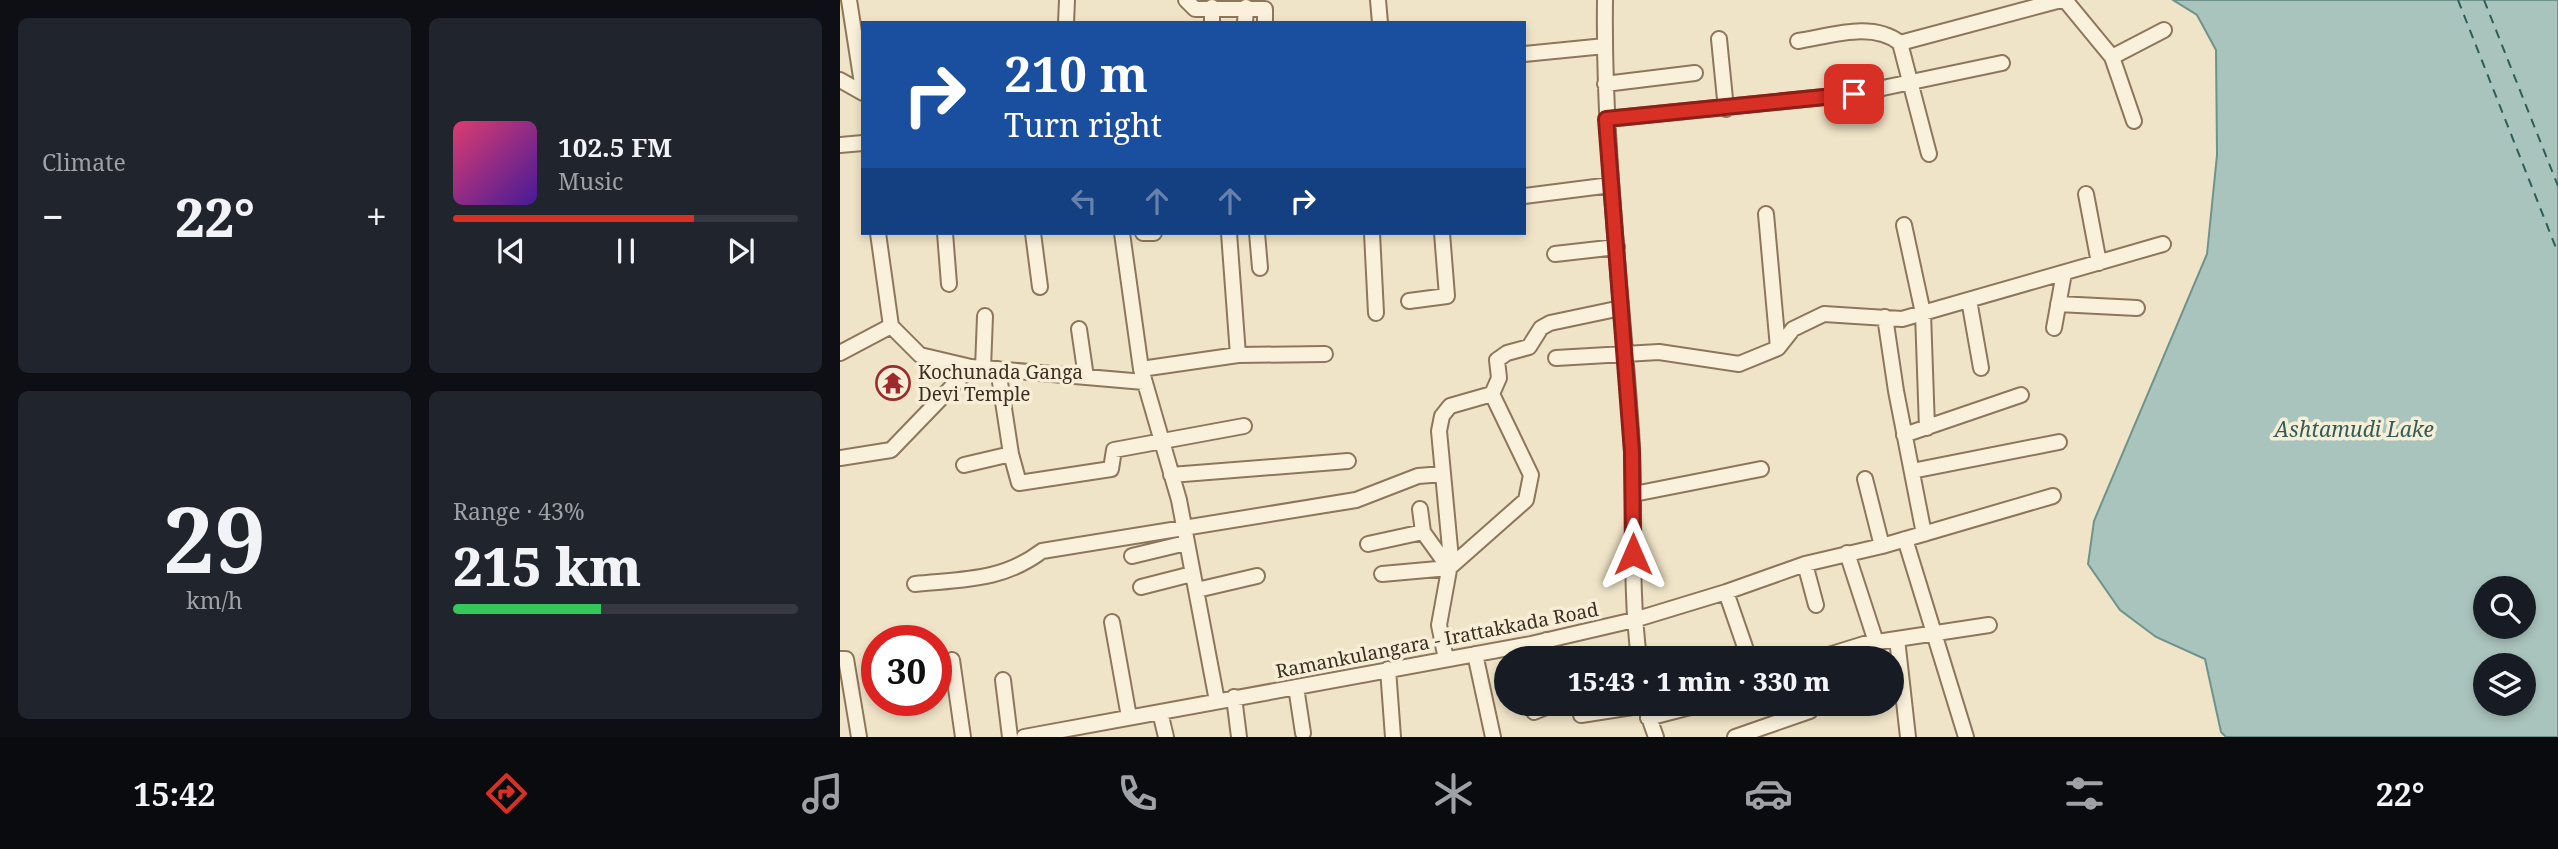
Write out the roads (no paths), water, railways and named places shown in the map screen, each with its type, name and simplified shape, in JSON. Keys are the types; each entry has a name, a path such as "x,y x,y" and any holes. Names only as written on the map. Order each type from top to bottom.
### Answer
{"street":[{"path":"849,0 861,79"},
{"path":"1066,21 1067,0"},
{"path":"1186,0 1195,9 1265,9 1265,21"},
{"path":"1378,0 1380,21"},
{"path":"1605,0 1606,119 1634,494 1634,620 1637,646"},
{"path":"1900,43 2063,0 2112,57 2134,121"},
{"path":"1212,7 1212,21"},
{"path":"1245,21 1246,7"},
{"path":"1798,41 1872,30 1887,33 1900,43 1928,154"},
{"path":"2112,57 2164,30"},
{"path":"1718,38 1726,109"},
{"path":"1526,54 1605,46"},
{"path":"1606,119 1726,109 1912,84 2002,62"},
{"path":"1605,85 1695,72"},
{"path":"840,80 861,91"},
{"path":"840,145 861,143"},
{"path":"1526,196 1611,185"},
{"path":"2086,194 2098,262"},
{"path":"1766,214 1778,348"},
{"path":"1903,225 1923,313 1927,428"},
{"path":"878,235 891,326 920,355 984,368 1086,377 1142,375 1238,355 1325,354"},
{"path":"945,235 949,284"},
{"path":"1033,235 1040,287"},
{"path":"1122,235 1142,375 1183,527 1217,701"},
{"path":"1229,235 1238,355"},
{"path":"1257,235 1260,268"},
{"path":"1372,235 1376,313"},
{"path":"1409,301 1447,296 1442,235"},
{"path":"1556,358 1658,352 1739,364 1778,348 1793,329 1824,314 1902,319 2163,244"},
{"path":"1555,254 1617,247"},
{"path":"2054,328 2064,273"},
{"path":"1969,300 1981,368"},
{"path":"2058,304 2137,308"},
{"path":"1382,574 1449,568 1526,500 1531,475 1492,394 1499,378 1497,360 1507,353 1529,347 1541,328 1550,323 1621,309"},
{"path":"985,316 984,368 1019,483 1111,469 1114,450 1244,426"},
{"path":"1885,317 1924,534"},
{"path":"840,352 891,326"},
{"path":"1079,329 1086,377"},
{"path":"840,458 891,450 984,368"},
{"path":"1446,659 1439,625 1449,568 1448,512 1439,431 1442,415 1450,406 1492,394"},
{"path":"1905,435 2021,395"},
{"path":"1912,471 2059,442"},
{"path":"964,465 1011,454"},
{"path":"1171,475 1349,461"},
{"path":"1634,494 1761,469"},
{"path":"915,584 996,576 1021,567 1042,551 1356,500 1418,476 1443,474"},
{"path":"1865,479 1882,546"},
{"name":"Ramankulangara - Irattakkada Road","path":"1024,737 1068,733 1129,717 1475,654 1634,620 1726,593 1805,564 1847,552 1882,546 2053,496"},
{"path":"1420,509 1423,531 1449,568"},
{"path":"1368,544 1423,531"},
{"path":"1905,539 1966,737"},
{"path":"1132,556 1186,542"},
{"path":"1847,552 1876,642"},
{"path":"1805,564 1816,606"},
{"path":"1141,587 1192,574"},
{"path":"1197,590 1256,576"},
{"path":"1726,593 1745,646"},
{"path":"1112,622 1129,717"},
{"path":"1862,646 1989,625"},
{"path":"1897,639 1908,737"},
{"path":"1546,640 1547,646"},
{"path":"1475,654 1493,737"},
{"path":"840,659 846,659 859,737"},
{"path":"952,660 964,737"},
{"path":"1388,669 1393,737"},
{"path":"1003,680 1010,737"},
{"path":"1296,687 1303,733"},
{"path":"1234,698 1239,737"},
{"path":"1160,712 1166,737"},
{"path":"1648,716 1656,737"},
{"path":"1735,737 1796,716"}],"water":[{"name":"Ashtamudi Lake","path":"2173,0 2558,0 2558,737 2226,737 2221,732 2205,659 2156,637 2120,610 2088,564 2094,521 2207,254 2217,155 2216,50 2197,15"}],"place":[{"name":"Kochunada Ganga Devi Temple","path":"893,383"}]}
